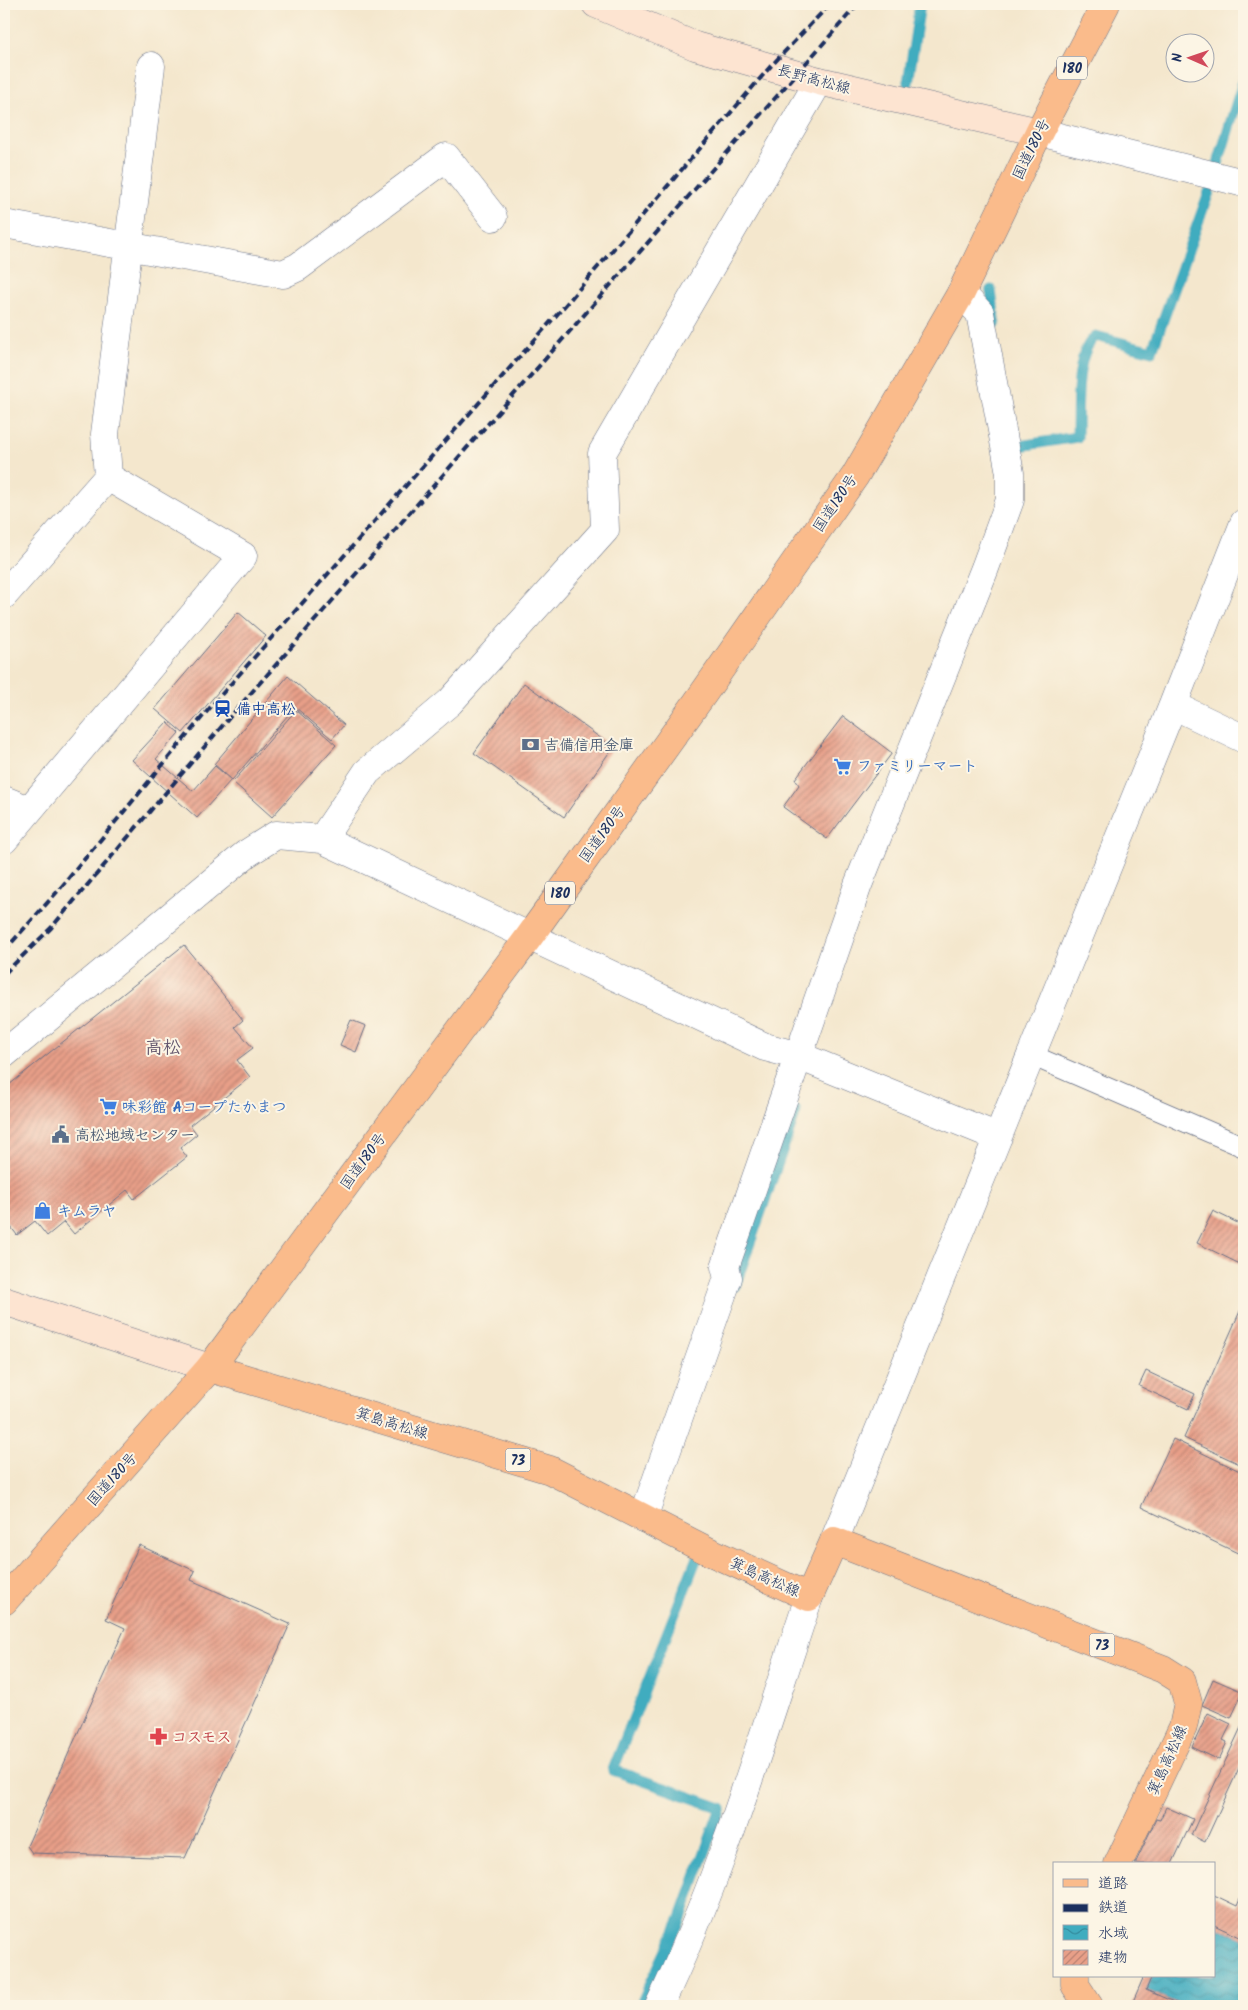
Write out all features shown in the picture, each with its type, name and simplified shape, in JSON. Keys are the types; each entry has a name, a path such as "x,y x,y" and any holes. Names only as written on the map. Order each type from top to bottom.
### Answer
{"main road":[{"name":"長野高松線","path":"596,4 695,46 819,81 1039,132"},
{"name":"国道180号","path":"4,1601 210,1368 529,936 703,694 855,476 961,293 1039,132 1106,4"},
{"path":"4,1301 210,1368"},
{"name":"箕島高松線","path":"210,1368 550,1470 706,1550 809,1597 834,1541 1163,1669 1182,1681 1188,1703 1183,1727 1119,1862"},
{"path":"1075,1978 1075,1985 1089,2006"}],"street":[{"path":"4,595 108,477 105,434 151,66"},
{"path":"322,839 366,772 450,702 605,530 602,453 819,81"},
{"path":"1039,132 1244,184"},
{"path":"4,224 282,274 298,267 446,157 493,217"},
{"path":"643,1518 728,1278 725,1267 858,885 986,568 1010,500 1007,456 980,313 961,293"},
{"path":"4,840 242,556 108,477"},
{"path":"834,1541 1173,705 1244,522"},
{"path":"1173,705 1244,739"},
{"path":"4,800 29,810"},
{"path":"4,1054 246,854 276,836 322,839 766,1047 799,1056 998,1137"},
{"path":"659,2006 682,1957 732,1822 809,1597"}],"lane":[{"path":"1031,1055 1244,1147"}],"water":[{"path":"1216,1926 1244,1939 1244,2006 1183,2006 1146,1990 1151,1978 1216,1978"}],"building":[{"path":"238,612 266,636 183,733 155,709"},
{"path":"288,676 344,725 332,739 295,707 232,780 214,764"},
{"path":"524,683 613,747 564,817 474,753"},
{"path":"296,710 336,745 272,817 233,782"},
{"name":"ファミリーマート","path":"843,716 892,753 827,839 783,807 799,785 795,779"},
{"path":"167,722 179,733 156,759 193,791 215,766 231,780 197,818 132,760"},
{"name":"味彩館 Aコープたかまつ","path":"184,945 243,1020 235,1027 253,1048 237,1060 250,1077 190,1125 197,1134 180,1148 187,1157 134,1199 127,1190 74,1234 64,1222 47,1236 35,1221 17,1235 4,1218 4,1089"},
{"path":"351,1020 366,1026 356,1052 340,1045"},
{"path":"1213,1211 1244,1226 1244,1266 1197,1243"},
{"path":"1244,1302 1244,1466 1184,1438"},
{"path":"1146,1371 1195,1394 1188,1409 1139,1386"},
{"path":"1173,1439 1244,1473 1244,1556 1141,1507"},
{"name":"コスモス","path":"139,1545 195,1571 191,1580 290,1624 185,1858 32,1853 27,1846 125,1628 106,1619"},
{"path":"1213,1679 1243,1692 1231,1718 1202,1705"},
{"path":"1208,1713 1231,1724 1223,1740 1227,1742 1219,1760 1192,1747"},
{"path":"1244,1721 1244,1757 1205,1842 1191,1835"},
{"path":"1166,1807 1193,1819 1173,1862 1136,1862 1156,1819 1160,1820"},
{"path":"1216,1896 1237,1906 1240,1899 1244,1901 1244,1939 1216,1926"},
{"path":"1143,1978 1151,1978 1146,1990 1183,2006 1131,2006"}],"waterway":[{"path":"908,83 920,4"},
{"path":"1217,167 1244,78"},
{"path":"1013,447 1077,437 1081,368 1089,344 1096,336 1152,351 1209,192"},
{"path":"991,290 995,324"},
{"path":"735,1286 796,1111"},
{"path":"640,2006 681,1918 721,1808 613,1770 696,1560"}],"railway":[{"path":"4,951 58,891 214,703 561,310 770,67 830,4"},
{"path":"4,974 51,928 229,718 858,4"}],"place":[{"name":"備中高松","path":"222,709"},
{"name":"吉備信用金庫","path":"530,745"},
{"name":"ファミリーマート","path":"843,766"},
{"name":"味彩館 Aコープたかまつ","path":"108,1107"},
{"name":"高松地域センター","path":"61,1135"},
{"name":"キムラヤ","path":"43,1211"},
{"name":"コスモス","path":"158,1737"}],"district":[{"name":"高松","path":"163,1047"}]}
